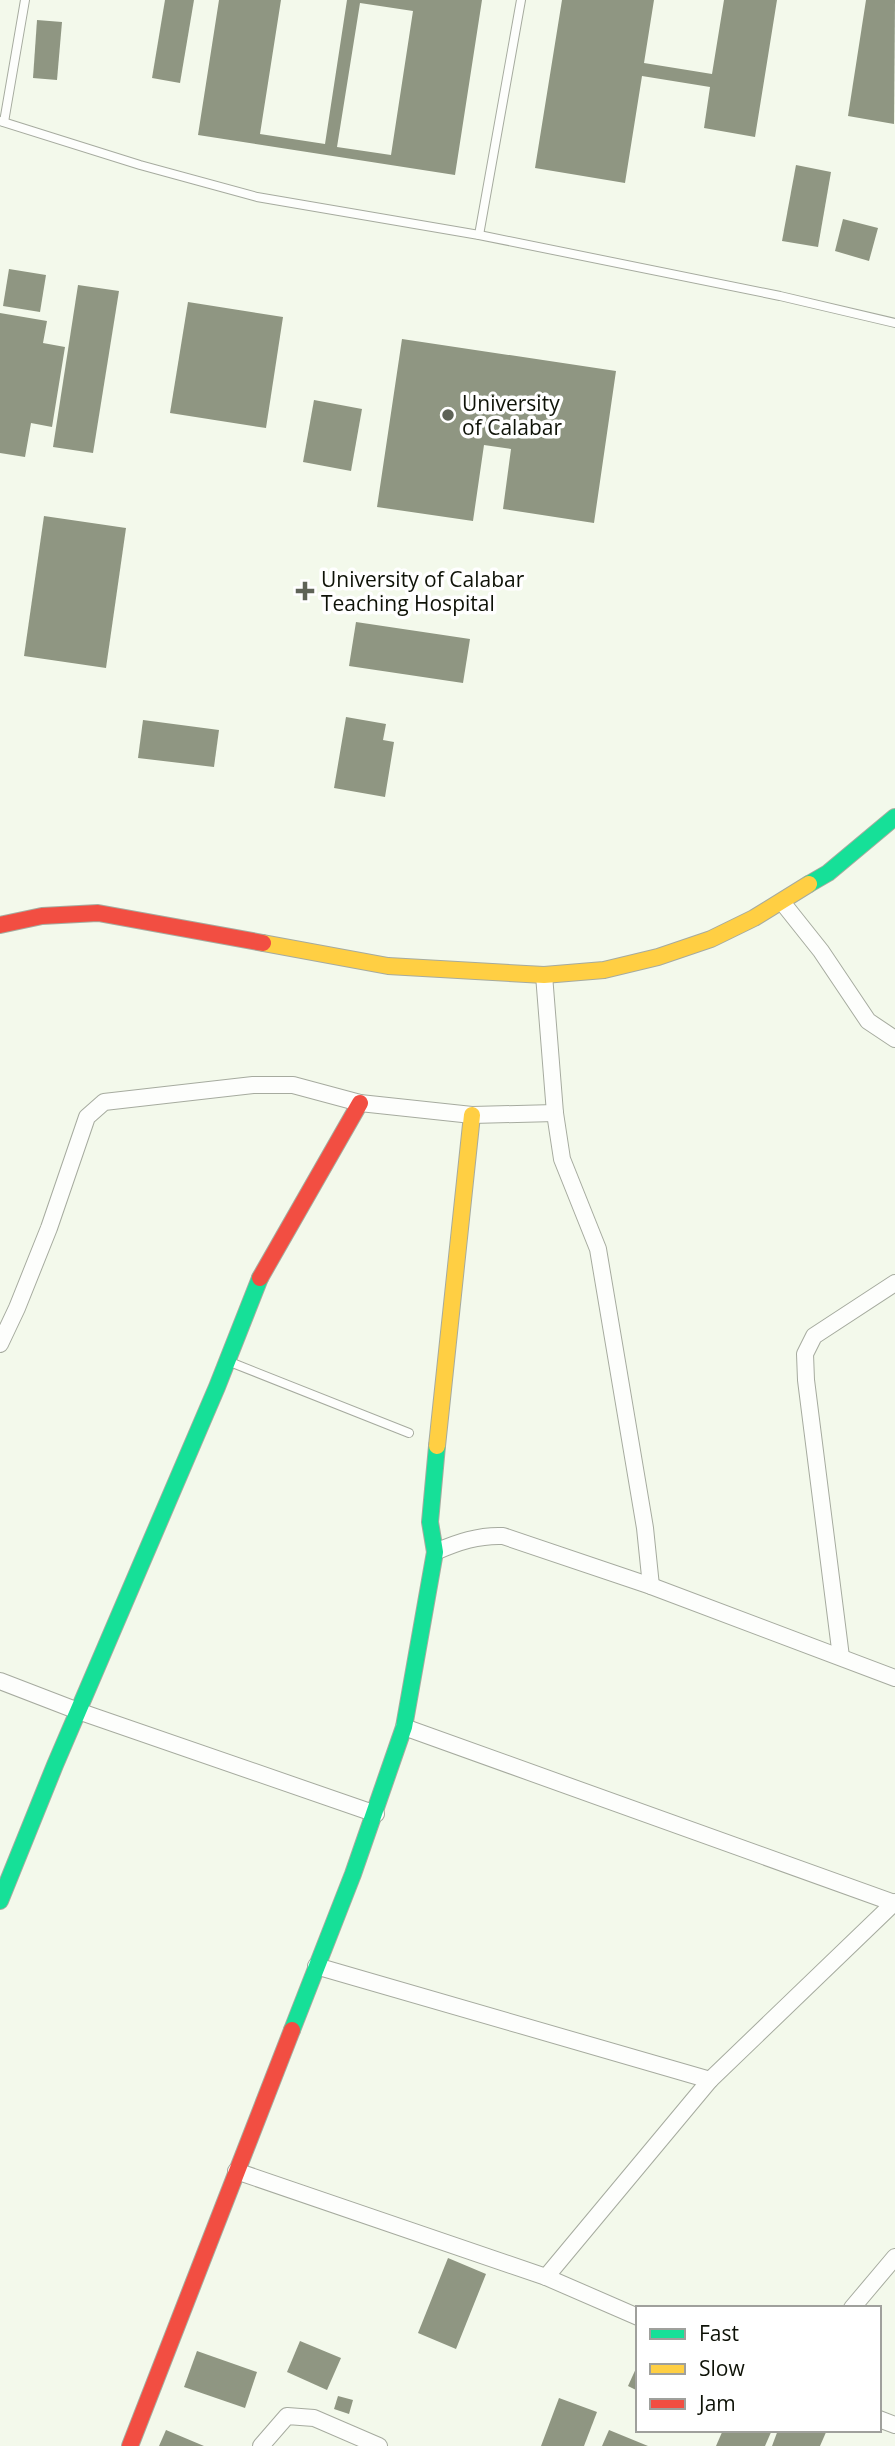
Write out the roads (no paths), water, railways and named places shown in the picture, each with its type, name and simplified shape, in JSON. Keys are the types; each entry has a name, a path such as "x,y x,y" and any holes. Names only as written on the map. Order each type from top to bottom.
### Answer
{"street":[{"path":"0,925 42,916 98,913 388,966 544,975 604,970 657,957 711,939 782,902 828,873 895,817"},
{"path":"782,902 821,951 868,1021 895,1040"},
{"path":"544,975 555,1113 562,1159 600,1259 645,1528 651,1586"},
{"path":"0,1344 49,1228 88,1116 104,1102 253,1084 293,1085 360,1103 472,1115 555,1113"},
{"path":"0,1901 258,1282 360,1103"},
{"path":"130,2446 376,1814 404,1727 435,1552 430,1522 432,1496 472,1115"},
{"path":"841,1657 805,1354 814,1336 895,1283"},
{"path":"435,1552 471,1538 503,1536 651,1586 895,1678"},
{"path":"0,1681 78,1711 376,1814"},
{"path":"404,1727 894,1903 710,2080 546,2277"},
{"path":"316,1966 710,2080"},
{"path":"236,2171 546,2277 636,2316"},
{"path":"854,2306 895,2257"},
{"path":"261,2446 287,2416 314,2418 379,2446"}],"lane":[{"path":"25,0 2,122 140,165 257,197 479,234 780,296 895,323"},
{"path":"479,234 521,0"},
{"path":"227,1361 409,1433"}],"place":[{"name":"University of Calabar","path":"448,415"},
{"name":"University of Calabar Teaching Hospital","path":"305,591"}]}
